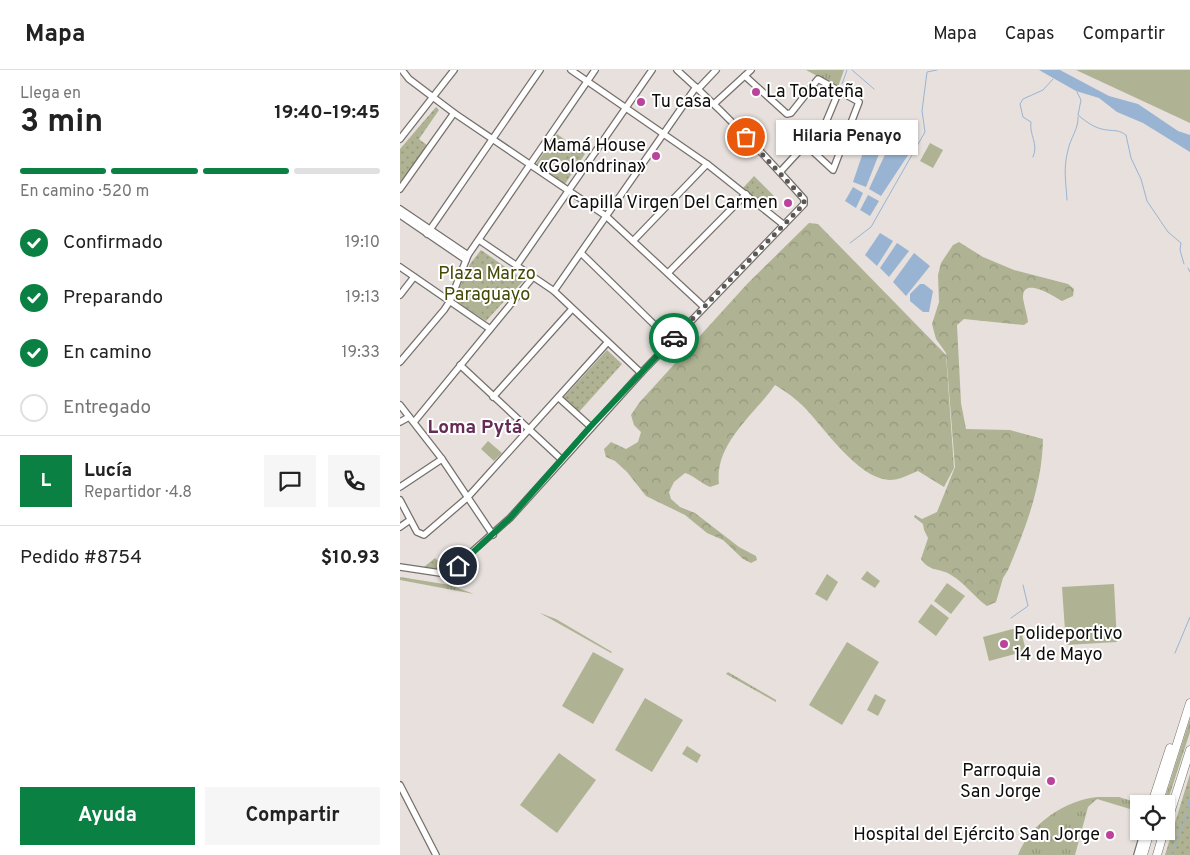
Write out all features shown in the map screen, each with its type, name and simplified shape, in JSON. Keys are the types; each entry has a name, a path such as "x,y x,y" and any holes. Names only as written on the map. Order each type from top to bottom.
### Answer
{"highway":[{"path":"1156,795 1176,732 1189,705"},
{"path":"1175,798 1190,750"},
{"path":"1142,855 1147,840"},
{"path":"1157,855 1161,840"}],"street":[{"path":"402,70 433,98 606,216 704,307"},
{"path":"400,139 454,70"},
{"path":"429,232 540,70"},
{"path":"570,70 706,164 784,225"},
{"path":"400,362 450,301 467,257 595,70"},
{"path":"516,265 652,70"},
{"path":"400,567 447,574 493,535 590,427 804,204 804,199 780,172 714,104 677,70"},
{"path":"554,291 663,134 697,88 716,70"},
{"path":"714,104 752,70"},
{"path":"745,76 787,114 791,113 818,79 858,102 834,169 806,145"},
{"path":"780,172 826,122 839,91"},
{"path":"400,189 454,113"},
{"path":"634,241 706,164"},
{"path":"668,274 746,194"},
{"path":"400,209 402,217 467,257"},
{"path":"478,240 554,291 641,373"},
{"path":"582,253 671,341"},
{"path":"400,267 490,329"},
{"path":"400,295 414,277"},
{"path":"400,422 411,420 534,277"},
{"path":"493,397 572,309"},
{"path":"400,500 410,520 421,535 467,498 607,343"},
{"path":"460,365 528,431 562,460"},
{"path":"559,398 590,427"},
{"path":"400,405 442,459 493,535"},
{"path":"400,487 442,459"},
{"path":"400,527 410,520"},
{"path":"400,785 436,855"},
{"path":"400,803 407,799"},
{"path":"1136,855 1141,840"}],"green space":[{"path":"806,70 844,70 838,87"},
{"path":"1076,70 1190,70 1190,123"},
{"path":"436,107 439,110 419,139 428,146 400,182 400,149"},
{"path":"557,134 585,154 565,184 536,164"},
{"path":"930,143 943,150 933,168 920,161"},
{"path":"546,151 553,156 544,169 537,164"},
{"path":"754,176 774,196 765,205 743,188"},
{"path":"809,223 818,224 946,355 954,468 944,487 918,471 893,480 877,477 853,461 803,406 775,385 729,443 719,469 719,484 710,487 685,473 674,482 669,492 671,499 680,507 695,513 739,547 756,556 757,560 751,563 743,559 723,540 707,533 685,515 646,496 627,472 615,461 606,457 604,449 611,442 626,449 638,442 641,432 634,425 631,415 639,403 748,283"},
{"path":"959,242 983,257 1014,270 1068,284 1074,289 1073,296 1062,301 1040,289 1028,288 1024,291 1023,298 1028,322 1024,325 964,319 957,325 961,403 966,429 1010,430 1043,439 1040,473 1027,522 1003,578 996,602 987,606 956,578 931,568 924,563 921,559 928,538 923,524 914,517 915,515 922,519 937,512 955,467 946,353 936,339 932,324 939,302 938,275 941,263 953,245"},
{"name":"Plaza Marzo Paraguayo","path":"481,250 524,280 486,321 454,300 470,264"},
{"path":"470,280 492,300 481,313 459,293"},
{"path":"607,350 622,364 578,413 563,398"},
{"path":"488,441 502,453 494,461 481,449"},
{"path":"435,558 448,571 424,567"},
{"path":"867,571 880,581 875,588 861,579"},
{"path":"827,574 838,582 827,601 815,594"},
{"path":"400,577 450,585 474,594 400,580"},
{"path":"947,583 965,596 951,614 934,601"},
{"path":"1114,584 1117,642 1066,645 1062,587"},
{"path":"931,604 949,618 936,636 918,622"},
{"path":"540,613 556,619 612,652 611,653"},
{"name":"Polideportivo 14 de Mayo","path":"1020,627 1026,651 989,661 983,637"},
{"path":"847,642 879,662 842,725 809,705"},
{"path":"593,652 624,669 593,724 562,706"},
{"path":"728,672 776,700 776,702 726,674"},
{"path":"875,694 886,700 878,716 867,710"},
{"path":"645,698 683,720 652,772 615,750"},
{"path":"1190,719 1190,732 1170,795 1166,795"},
{"path":"687,746 701,755 697,763 682,754"},
{"path":"559,753 596,780 557,833 520,805"},
{"path":"1190,774 1190,855 1165,855 1170,840 1175,840 1175,823"},
{"path":"1119,797 1130,800 1130,809 1097,799 1088,807 1075,855 1018,855 1031,833 1040,824 1061,808 1086,799"}],"water":[{"path":"1039,70 1060,70 1109,96 1138,104 1178,131 1190,135 1190,152 1143,123 1117,112 1099,98 1076,91"},
{"path":"873,123 888,131 866,187 853,182"},
{"path":"895,133 916,143 881,196 869,189"},
{"path":"853,187 863,193 856,208 845,201"},
{"path":"868,195 879,201 870,216 860,210"},
{"path":"880,233 893,241 877,266 865,255"},
{"path":"897,243 909,251 889,277 880,268"},
{"path":"914,253 930,266 906,296 893,282"},
{"path":"920,284 924,284 933,291 929,312 923,312 910,301 910,294"}],"waterway":[{"path":"842,84 847,70"},
{"path":"852,70 874,89"},
{"path":"850,243 871,227 925,132 922,111 927,72 937,70"},
{"path":"1033,157 1035,148 1031,122 1023,117 1020,104 1023,99 1043,90 1053,79"},
{"path":"1077,92 1081,100 1078,115 1095,127 1119,131 1126,135 1131,158 1141,179 1147,201 1168,232 1181,243 1180,250 1184,264"},
{"path":"1067,200 1066,157 1078,117"},
{"path":"1188,268 1190,272"},
{"path":"1011,618 1028,606 1023,585"},
{"path":"1175,653 1190,617"},
{"path":"1171,855 1187,814 1190,793"}],"way so far":[{"path":"674,338 805,202 780,172 746,137"}],"place":[{"name":"La Tobateña","path":"756,92"},
{"name":"Tu casa","path":"641,102"},
{"name":"Hilaria Penayo","path":"746,137"},
{"name":"Mamá House «Golondrina»","path":"656,156"},
{"name":"Capilla Virgen Del Carmen","path":"788,203"},
{"name":"Polideportivo 14 de Mayo","path":"1004,644"},
{"name":"Parroquia San Jorge","path":"1051,781"},
{"name":"Hospital del Ejército San Jorge","path":"1110,835"}],"district":[{"name":"Loma Pytá","path":"475,428"}],"route":[{"path":"458,566 510,518 590,427 674,338"}]}
